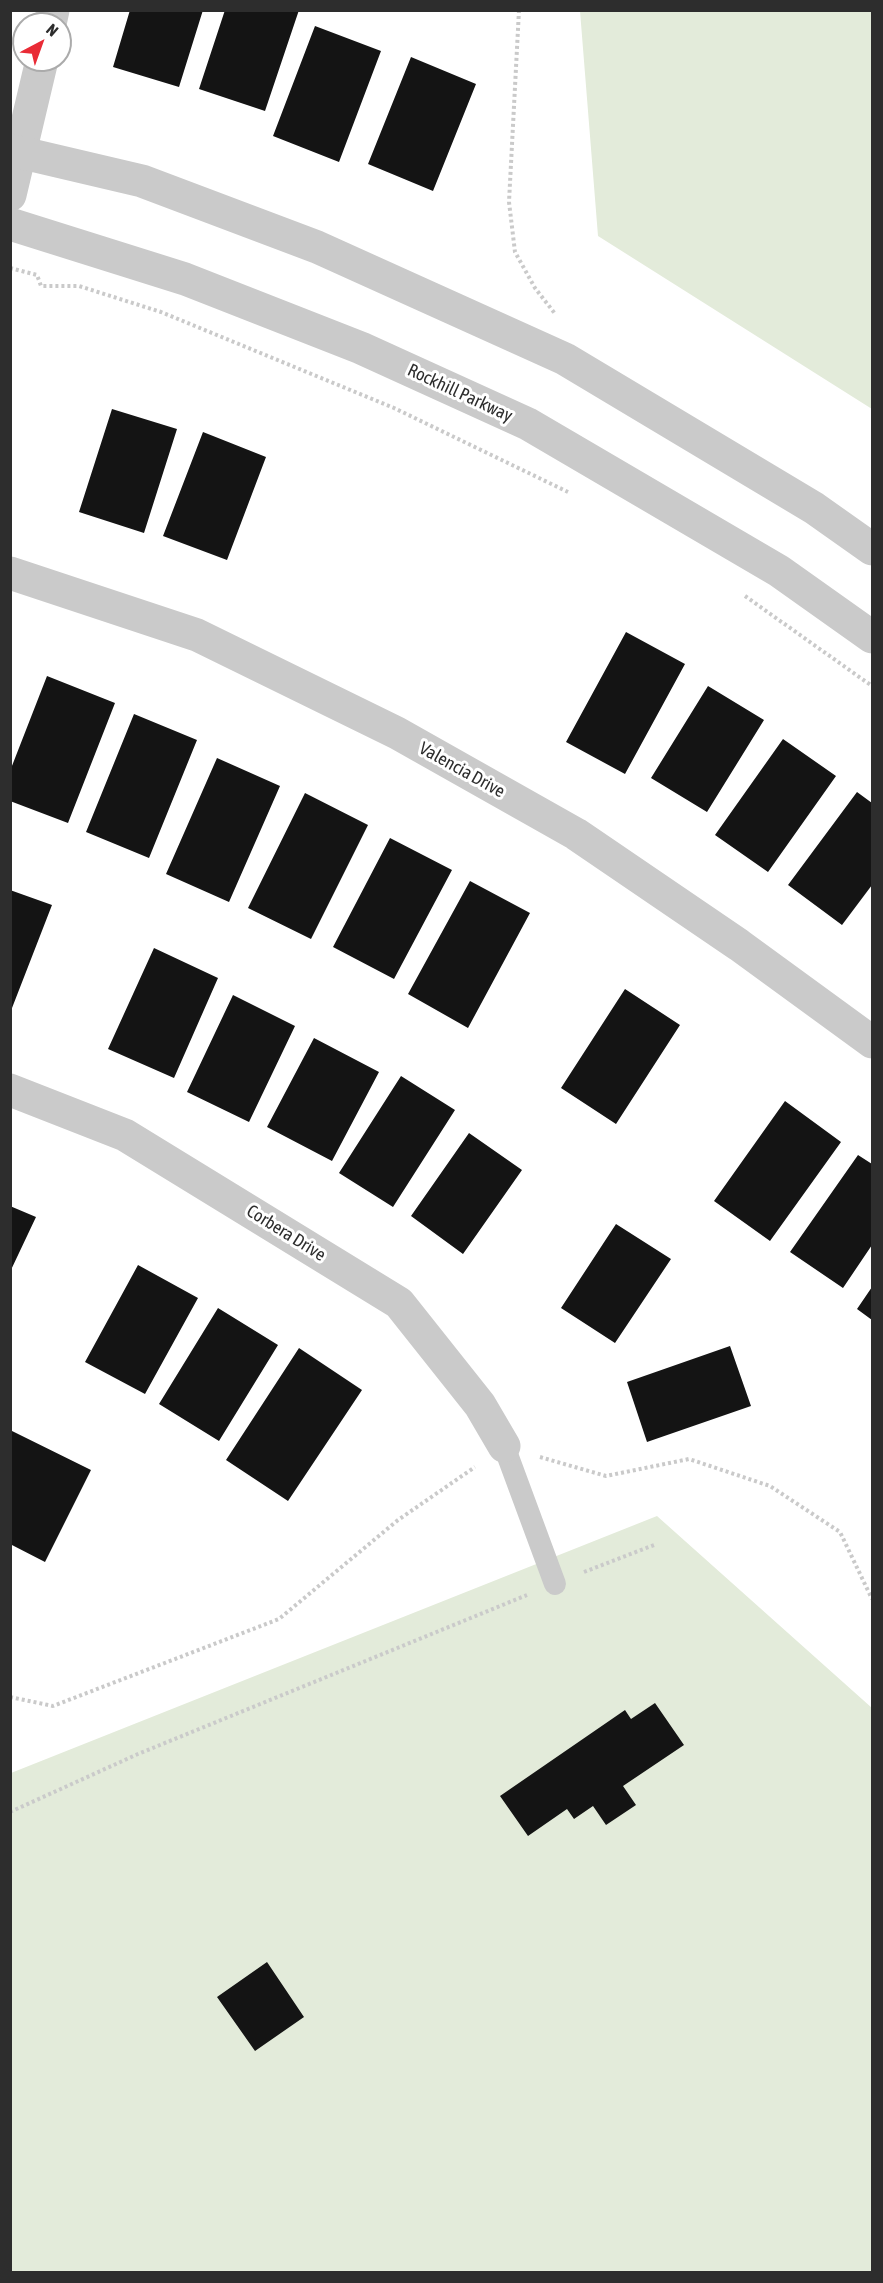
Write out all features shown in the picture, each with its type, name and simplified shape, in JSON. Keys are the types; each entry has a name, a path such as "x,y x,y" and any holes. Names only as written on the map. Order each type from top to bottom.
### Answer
{"street":[{"path":"10,195 16,152 39,72"},
{"path":"16,152 142,181 317,247 565,359 814,508 873,549"},
{"name":"Rockhill Parkway","path":"10,224 185,279 361,348 528,424 779,571 873,637"},
{"name":"Valencia Drive","path":"10,573 197,635 397,733 576,834 739,945 873,1042"},
{"name":"Corbera Drive","path":"10,1090 125,1135 399,1303 480,1406 504,1446"}],"lane":[{"path":"504,1446 555,1584"}],"path":[{"path":"519,10 509,202 515,252 535,288 561,321"},
{"path":"10,268 37,275 41,286 79,286 161,312 394,408 573,494"},
{"path":"744,595 873,686"},
{"path":"10,1697 53,1706 279,1619 398,1520 504,1446 606,1476 689,1459 770,1486 840,1532 873,1599"},
{"path":"10,1812 138,1754 654,1545"}],"green space":[{"path":"580,11 872,11 872,409 598,236"},
{"path":"657,1516 872,1708 872,2272 11,2272 11,1773"}],"building":[{"path":"130,10 203,10 179,87 113,67"},
{"path":"225,10 299,10 265,111 199,89"},
{"path":"315,26 381,51 339,162 273,136"},
{"path":"411,57 476,84 433,191 368,164"},
{"path":"112,409 177,429 144,533 79,512"},
{"path":"203,432 266,457 227,560 163,536"},
{"path":"626,632 685,664 625,774 566,742"},
{"path":"47,676 115,703 68,823 10,801 10,771"},
{"path":"708,686 764,720 707,812 651,778"},
{"path":"134,714 197,740 149,858 86,832"},
{"path":"783,739 836,776 768,872 715,835"},
{"path":"217,758 280,786 229,902 166,874"},
{"path":"857,792 872,803 872,885 842,925 788,885"},
{"path":"305,793 368,825 311,939 248,908"},
{"path":"390,838 452,870 394,979 333,947"},
{"path":"470,881 530,913 468,1028 408,994"},
{"path":"10,890 52,905 12,1008 10,1008"},
{"path":"154,948 218,978 174,1078 108,1049"},
{"path":"625,989 680,1025 616,1124 561,1088"},
{"path":"233,995 295,1026 249,1122 187,1092"},
{"path":"314,1038 379,1072 332,1161 267,1127"},
{"path":"401,1076 455,1110 393,1207 339,1173"},
{"path":"785,1101 841,1142 770,1241 714,1201"},
{"path":"469,1133 522,1170 463,1254 411,1216"},
{"path":"858,1155 872,1164 872,1245 843,1288 790,1252"},
{"path":"10,1206 36,1217 10,1272"},
{"path":"616,1224 671,1259 615,1343 561,1308"},
{"path":"138,1265 198,1298 145,1394 85,1362"},
{"path":"872,1287 872,1320 857,1309"},
{"path":"218,1308 278,1345 219,1441 159,1404"},
{"path":"730,1346 751,1406 647,1442 627,1382"},
{"path":"299,1348 362,1390 288,1501 226,1460"},
{"path":"10,1430 91,1470 45,1562 10,1544"},
{"path":"655,1703 684,1745 623,1786 636,1805 606,1825 593,1806 574,1819 567,1809 528,1836 500,1796 625,1710 631,1719"},
{"path":"267,1962 304,2017 255,2051 217,1997"}]}
